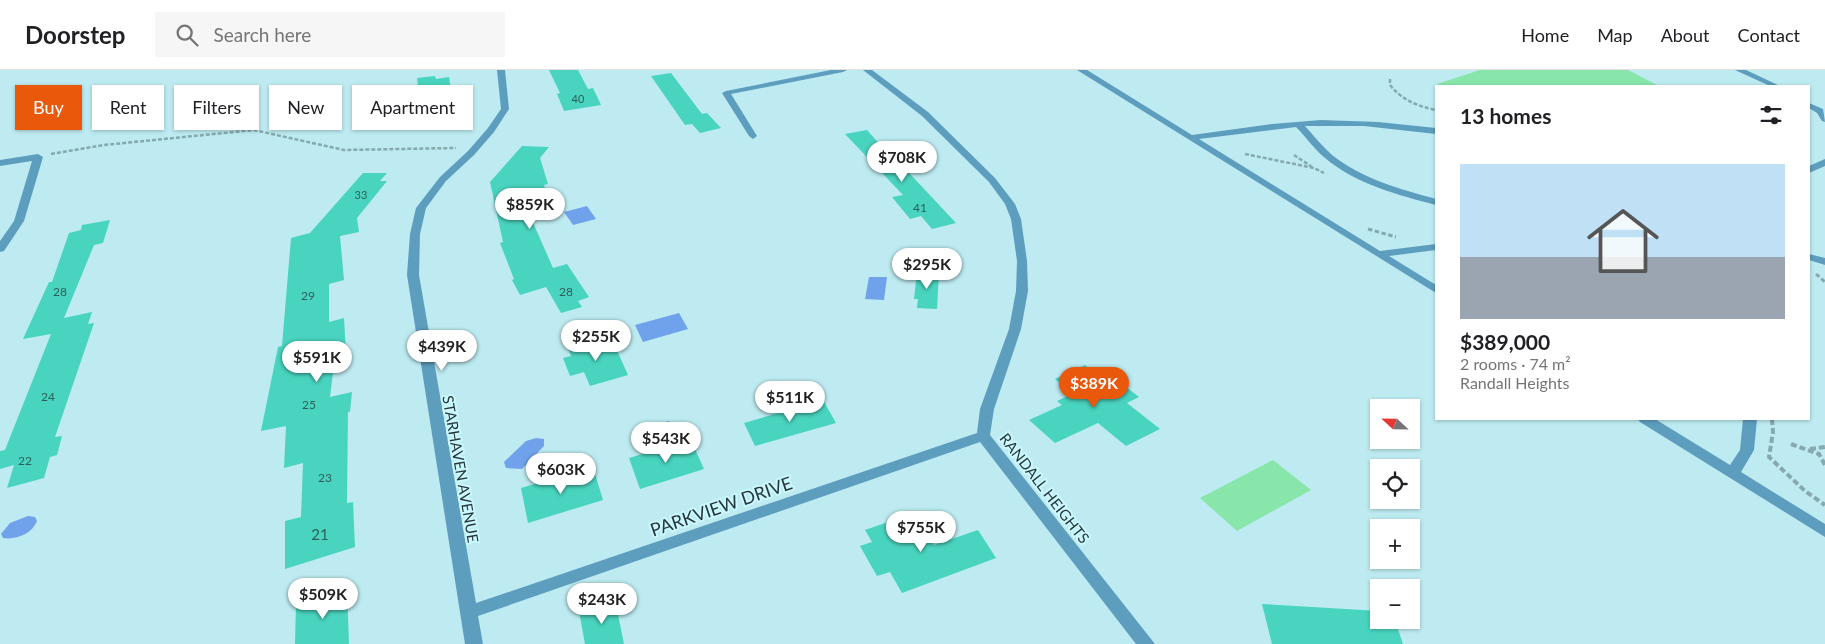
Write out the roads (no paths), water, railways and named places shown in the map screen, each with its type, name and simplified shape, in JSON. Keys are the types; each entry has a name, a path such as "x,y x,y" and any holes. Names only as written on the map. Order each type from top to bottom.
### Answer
{"street":[{"name":"STARHAVEN AVENUE","path":"474,644 413,276 415,234 422,208 443,179 475,148 504,110 501,70"},
{"path":"753,136 726,93 843,70"},
{"name":"RANDALL HEIGHTS","path":"867,70 925,114 992,180 1010,204 1016,219 1022,261 1022,290 1015,329 986,409 983,436 1146,644"},
{"path":"1081,70 1435,289"},
{"path":"1739,70 1774,85"},
{"path":"1810,106 1820,111 1825,119"},
{"path":"1191,138 1247,129 1298,124 1358,124 1435,131"},
{"path":"1298,124 1318,148 1334,161 1364,177 1400,192 1435,202"},
{"path":"0,164 38,157 19,220 0,249"},
{"path":"1810,170 1825,162"},
{"path":"1378,254 1435,247"},
{"path":"1810,257 1825,262"},
{"path":"1646,420 1825,531"},
{"path":"1733,473 1747,450 1750,420"},
{"name":"PARKVIEW DRIVE","path":"470,612 983,436"}],"water":[{"path":"587,206 596,219 573,225 564,212"},
{"path":"869,277 887,277 884,300 865,299"},
{"path":"679,313 688,329 643,342 635,325"},
{"path":"669,421 674,434 636,445 632,432"},
{"path":"536,438 544,439 544,446 522,469 506,468 504,462 526,441"},
{"path":"28,516 35,517 37,521 35,526 27,533 18,537 3,538 1,534 10,523"}]}
